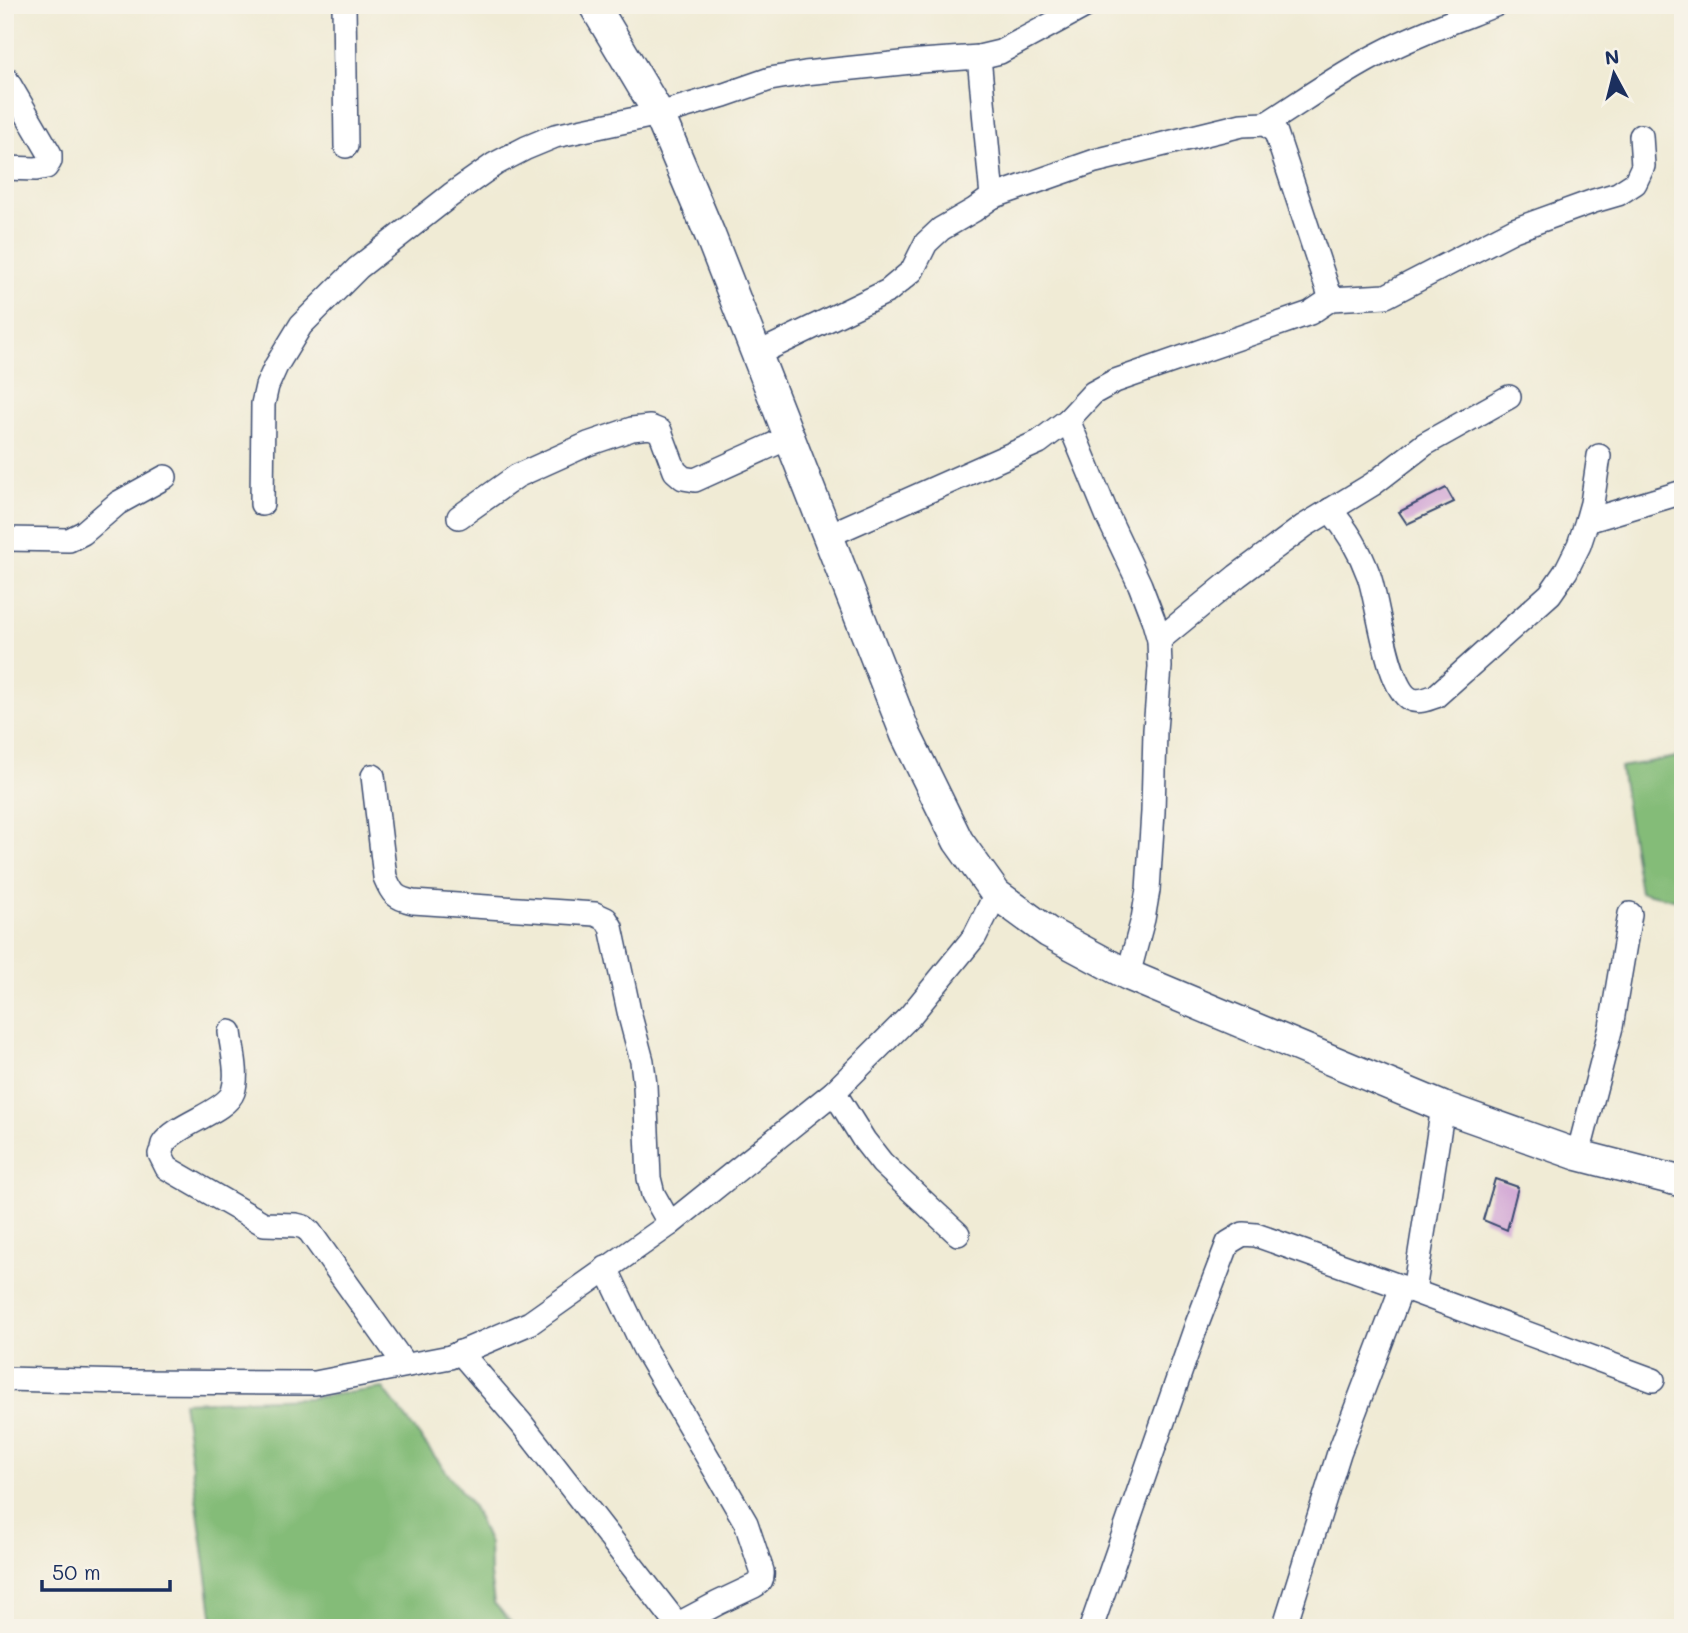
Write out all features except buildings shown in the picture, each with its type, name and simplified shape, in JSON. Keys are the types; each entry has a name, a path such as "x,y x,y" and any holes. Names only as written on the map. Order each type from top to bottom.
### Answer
{"main road":[{"path":"594,5 659,114 710,235 906,735 958,841 996,894 1048,932 1128,975 1443,1107 1578,1155 1683,1182"}],"street":[{"path":"344,5 346,146"},
{"path":"262,504 263,404 267,386 276,366 302,325 358,268 495,164 555,136 659,114 771,79 805,73 979,57 1000,52 1087,5"},
{"path":"757,354 888,291 912,271 926,243 941,229 992,197 1095,161 1242,125 1266,124 1381,52 1495,5"},
{"path":"979,57 992,197"},
{"path":"5,78 50,154 50,161 46,167 36,169 5,168"},
{"path":"1266,124 1276,134 1331,299"},
{"path":"829,535 1039,442 1068,420 1093,393 1115,381 1310,313 1331,299 1386,296 1514,230 1618,194 1635,184 1643,166 1641,136"},
{"path":"1159,640 1237,576 1304,526 1373,484 1425,444 1508,397"},
{"path":"1068,420 1140,585 1159,640 1160,667 1148,890 1128,975"},
{"path":"459,517 517,476 588,444 632,429 650,427 660,431 675,471 682,478 695,480 790,437"},
{"path":"1330,510 1343,524 1370,577 1390,664 1402,692 1411,699 1423,701 1436,696 1550,594 1579,545 1592,503 1599,456"},
{"path":"5,539 69,540 83,533 118,503 165,477"},
{"path":"1587,521 1683,492"},
{"path":"373,776 385,877 390,890 399,899 595,914 606,919 611,927 642,1061 649,1178 653,1195 670,1224"},
{"path":"5,1379 315,1383 450,1357 530,1322 670,1224 834,1092 910,1016 975,936 996,894"},
{"path":"1578,1155 1611,1027 1630,914"},
{"path":"230,1032 234,1090 229,1099 177,1131 163,1144 160,1154 167,1168 264,1224 304,1227 405,1365"},
{"path":"834,1092 863,1140 882,1163 958,1234"},
{"path":"1284,1628 1339,1453 1408,1289 1443,1107"},
{"path":"1091,1628 1228,1243 1242,1234 1256,1235 1653,1380"},
{"path":"460,1352 521,1423 674,1620 686,1620 760,1583 763,1578 762,1571 746,1523 654,1367 606,1268"}],"green space":[{"path":"1683,756 1683,901 1640,892 1620,767"},
{"path":"383,1388 473,1507 489,1544 494,1603 516,1628 214,1628 183,1402 310,1398"}]}
